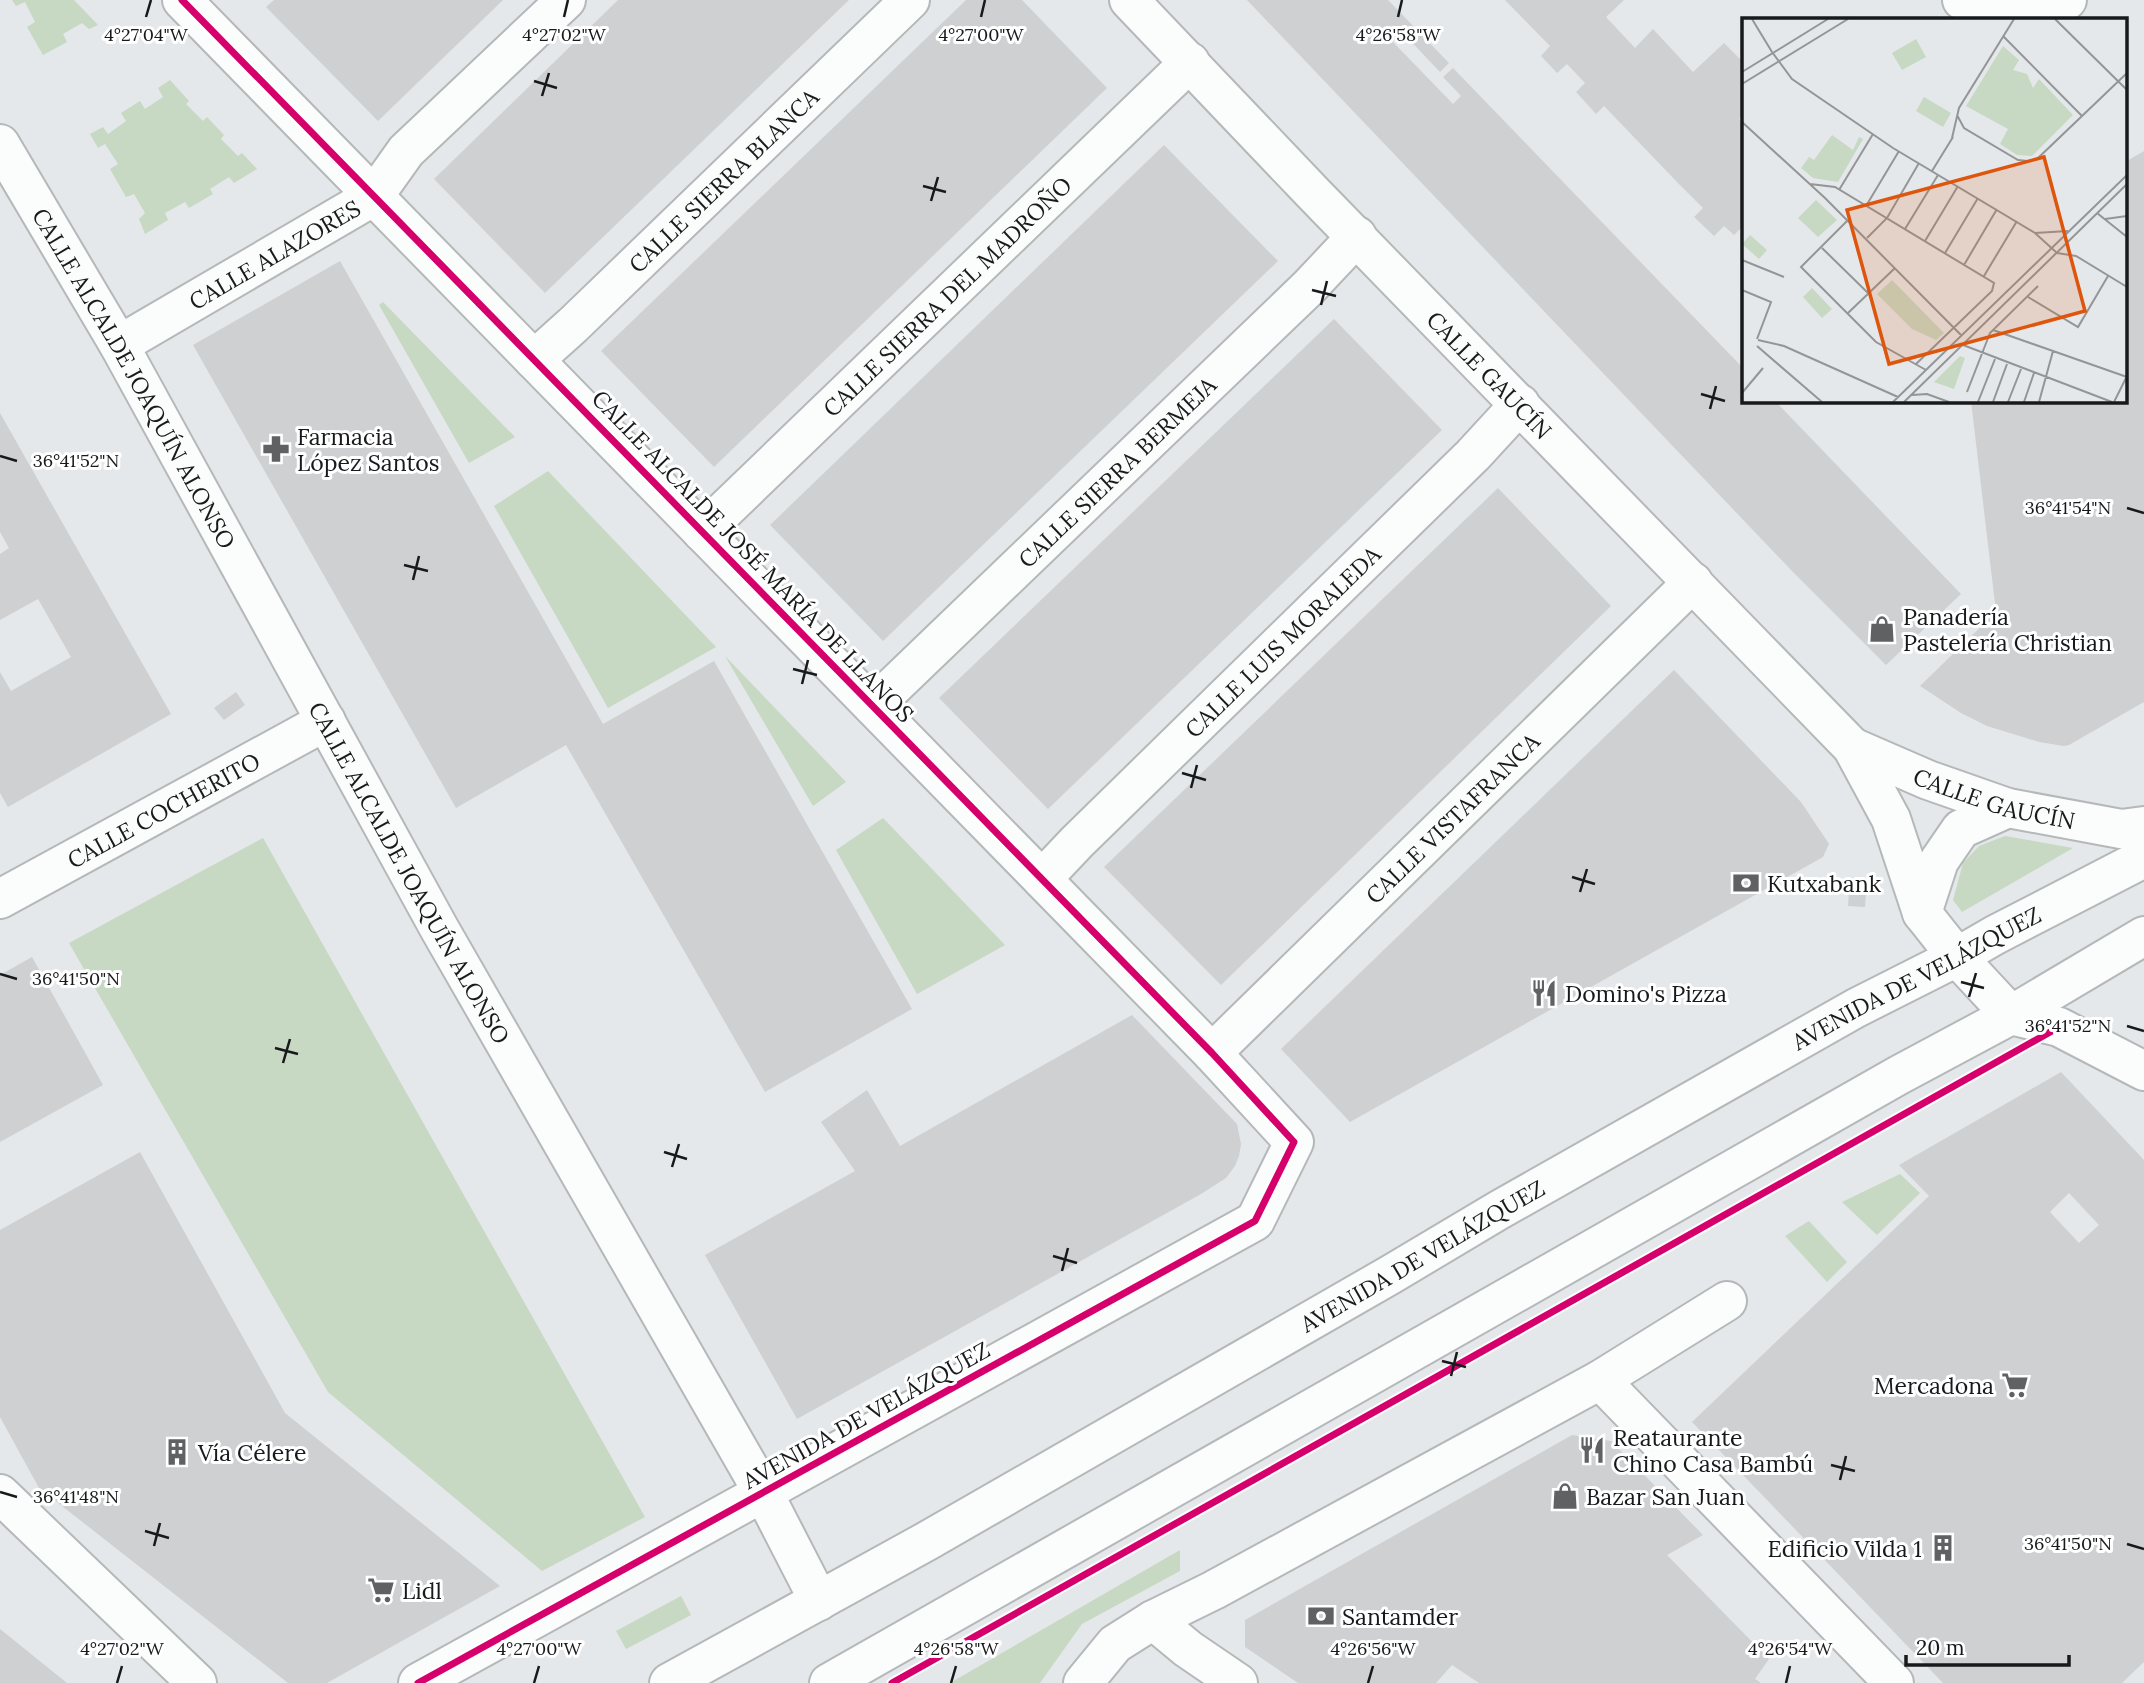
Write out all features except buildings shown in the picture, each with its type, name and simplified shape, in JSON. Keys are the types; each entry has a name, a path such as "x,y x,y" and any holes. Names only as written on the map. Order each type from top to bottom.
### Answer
{"street":[{"name":"CALLE ALAZORES","path":"120,345 374,197 406,151 566,0"},
{"name":"CALLE SIERRA BLANCA","path":"534,360 910,0"},
{"name":"CALLE GAUCÍN","path":"1129,0 1852,747 1891,819 1922,912 1957,957 2011,1015"},
{"path":"1962,0 2067,0"},
{"name":"CALLE ALCALDE JOSÉ MARÍA DE LLANOS","path":"195,4 374,197 1212,1053 1294,1142"},
{"name":"CALLE SIERRA DEL MADROÑO","path":"702,532 1190,62"},
{"name":"CALLE ALCALDE JOAQUÍN ALONSO","path":"0,144 120,345 439,928 764,1494 819,1601"},
{"name":"CALLE SIERRA BERMEJA","path":"873,706 1309,287 1357,236"},
{"name":"CALLE LUIS MORALEDA","path":"1042,879 1473,456 1520,404"},
{"name":"CALLE VISTAFRANCA","path":"1212,1053 1693,582"},
{"name":"CALLE COCHERITO","path":"0,899 326,721"},
{"name":"CALLE GAUCÍN","path":"1852,747 1928,780 2008,808 2121,829 2144,826"},
{"path":"1922,912 1939,861 1961,829 2008,808"},
{"name":"AVENIDA DE VELÁZQUEZ","path":"669,1683 927,1541 1391,1275 1499,1210 1856,1008 2144,858"},
{"path":"829,1683 1899,1075 2011,1015 2144,936"},
{"path":"2011,1015 2059,1027 2144,1072"},
{"name":"AVENIDA DE VELÁZQUEZ","path":"418,1683 1255,1221 1294,1142"},
{"path":"1083,1683 1115,1644 1153,1620 1238,1577 1600,1380 1727,1301"},
{"path":"1600,1380 1894,1683"},
{"path":"0,1494 197,1683"},
{"path":"1153,1620 1188,1649 1238,1683"}],"green space":[{"path":"12,0 74,0 98,25 89,29 82,23 63,34 67,42 43,55 27,27 35,22 25,2 16,6"},
{"path":"170,80 189,101 186,104 203,121 207,117 224,135 221,139 238,156 242,153 257,169 234,183 229,177 210,189 213,194 189,208 185,202 165,213 168,220 145,234 139,219 145,213 134,194 126,197 110,169 118,164 105,144 98,148 90,134 103,127 108,134 126,121 121,113 140,101 145,109 163,97 158,88"},
{"path":"383,302 515,437 469,463 379,305"},
{"path":"548,471 716,647 608,708 494,506"},
{"path":"725,656 846,782 813,806"},
{"path":"883,818 1005,945 917,994 836,850"},
{"path":"2005,836 2073,848 1962,912 1953,900 1963,863 1979,846"},
{"path":"263,838 645,1517 542,1571 328,1392 69,943"},
{"path":"1900,1174 1920,1193 1877,1235 1842,1202"},
{"path":"1809,1221 1847,1262 1827,1282 1785,1236"},
{"path":"1180,1550 1180,1571 1082,1624 1040,1683 950,1683"},
{"path":"681,1596 691,1615 626,1649 616,1631"}],"cycle path":[{"path":"182,0 1212,1053 1294,1142 1255,1221 418,1683"},
{"path":"892,1683 2059,1027"}],"place":[{"name":"Farmacia López Santos","path":"276,449"},
{"name":"Panadería Pastelería Christian","path":"1882,629"},
{"name":"Kutxabank","path":"1746,883"},
{"name":"Domino's Pizza","path":"1544,993"},
{"name":"Mercadona","path":"2015,1385"},
{"name":"Reataurante Chino Casa Bambú","path":"1592,1450"},
{"name":"Vía Célere","path":"177,1452"},
{"name":"Bazar San Juan","path":"1565,1496"},
{"name":"Edificio Vilda 1","path":"1943,1548"},
{"name":"Lidl","path":"381,1590"},
{"name":"Santamder","path":"1321,1616"}]}
